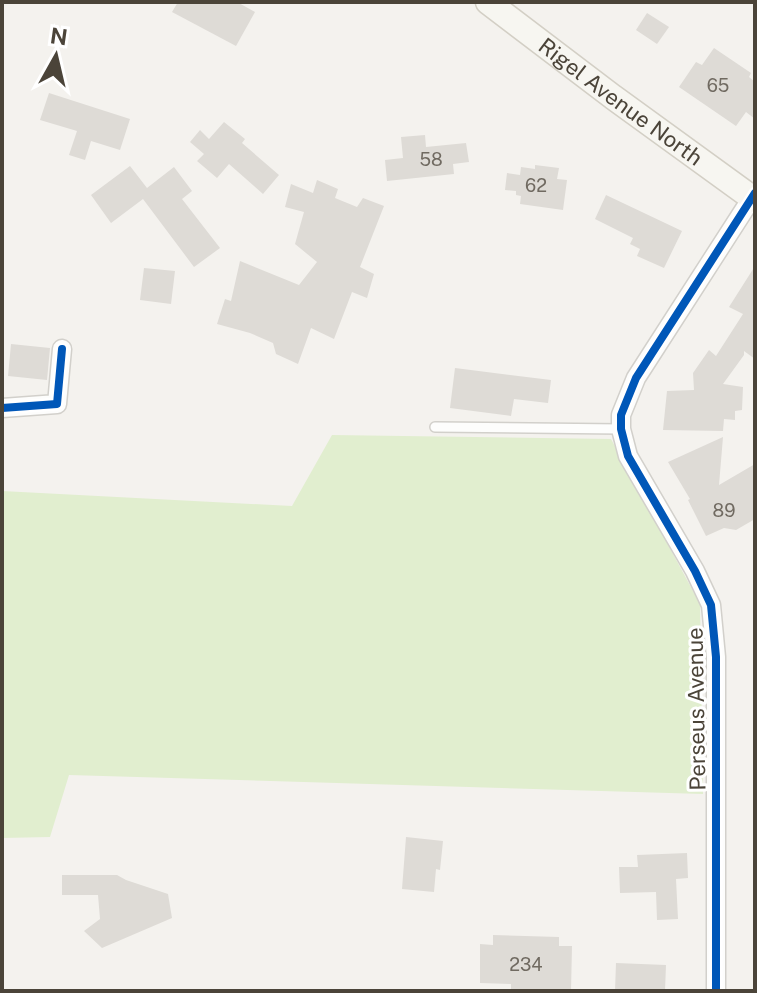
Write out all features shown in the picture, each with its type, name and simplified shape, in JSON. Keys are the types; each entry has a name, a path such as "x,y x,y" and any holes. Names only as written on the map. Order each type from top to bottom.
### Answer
{"main road":[{"name":"Rigel Avenue North","path":"488,2 613,97 754,193"},
{"name":"Rigel Avenue North","path":"513,2 754,193"}],"street":[{"path":"621,429 621,415 636,378 754,193"},
{"path":"2,408 57,404 62,349"},
{"name":"Perseus Avenue","path":"621,429 628,456 695,571 711,605 716,657 716,991"}],"lane":[{"path":"435,427 621,429"}],"green space":[{"path":"332,435 611,439 700,604 703,794 69,775 50,837 2,838 2,491 292,506"}],"building":[{"path":"178,2 237,2 255,12 236,46 172,12"},
{"path":"647,13 669,27 657,44 636,30"},
{"path":"714,48 751,73 749,77 755,82 755,119 746,112 736,126 679,87 696,62 702,65"},
{"path":"49,93 130,119 120,150 91,141 85,160 69,155 77,131 40,120"},
{"path":"224,122 245,139 242,143 279,175 263,194 229,164 217,178 197,161 204,154 190,142 200,130 209,139"},
{"path":"425,135 426,147 466,143 469,162 453,164 454,174 387,181 385,160 403,158 401,137"},
{"path":"535,165 559,168 557,179 567,180 563,210 520,204 521,196 516,195 516,191 505,190 507,173 520,175 521,167 535,169"},
{"path":"130,166 147,188 174,167 192,191 182,199 220,248 194,267 143,199 111,223 91,195"},
{"path":"317,180 338,189 335,198 357,207 363,198 384,206 360,267 374,274 367,298 352,292 334,339 311,328 298,364 276,354 273,343 217,324 225,299 231,301 240,261 299,285 317,262 295,244 304,212 285,207 291,184 313,193"},
{"path":"606,195 682,231 664,268 637,256 640,249 630,244 633,238 595,219"},
{"path":"755,266 755,359 744,351 723,384 743,387 742,410 735,411 735,420 724,419 723,431 663,430 667,391 694,390 693,373 709,350 716,356 743,314 729,307"},
{"path":"144,268 175,271 171,304 140,300"},
{"path":"11,344 50,348 47,380 8,376"},
{"path":"455,368 551,380 548,403 514,399 511,416 450,408"},
{"path":"723,437 719,485 755,464 755,519 736,530 724,528 706,536 690,499 668,462"},
{"path":"406,837 443,841 434,892 402,889"},
{"path":"687,853 688,878 676,879 678,919 657,920 656,892 620,893 619,867 638,867 637,855"},
{"path":"62,875 117,875 168,894 172,918 102,948 84,931 100,919 98,895 62,895"},
{"path":"493,935 559,937 559,946 572,946 571,991 511,991 511,984 480,983 480,944 493,945"},
{"path":"616,963 666,965 665,991 615,991"}],"cycle path":[{"path":"716,991 716,657 711,605 695,571 628,456 621,415 636,378 755,193"},
{"path":"2,408 57,404 62,349"}]}
